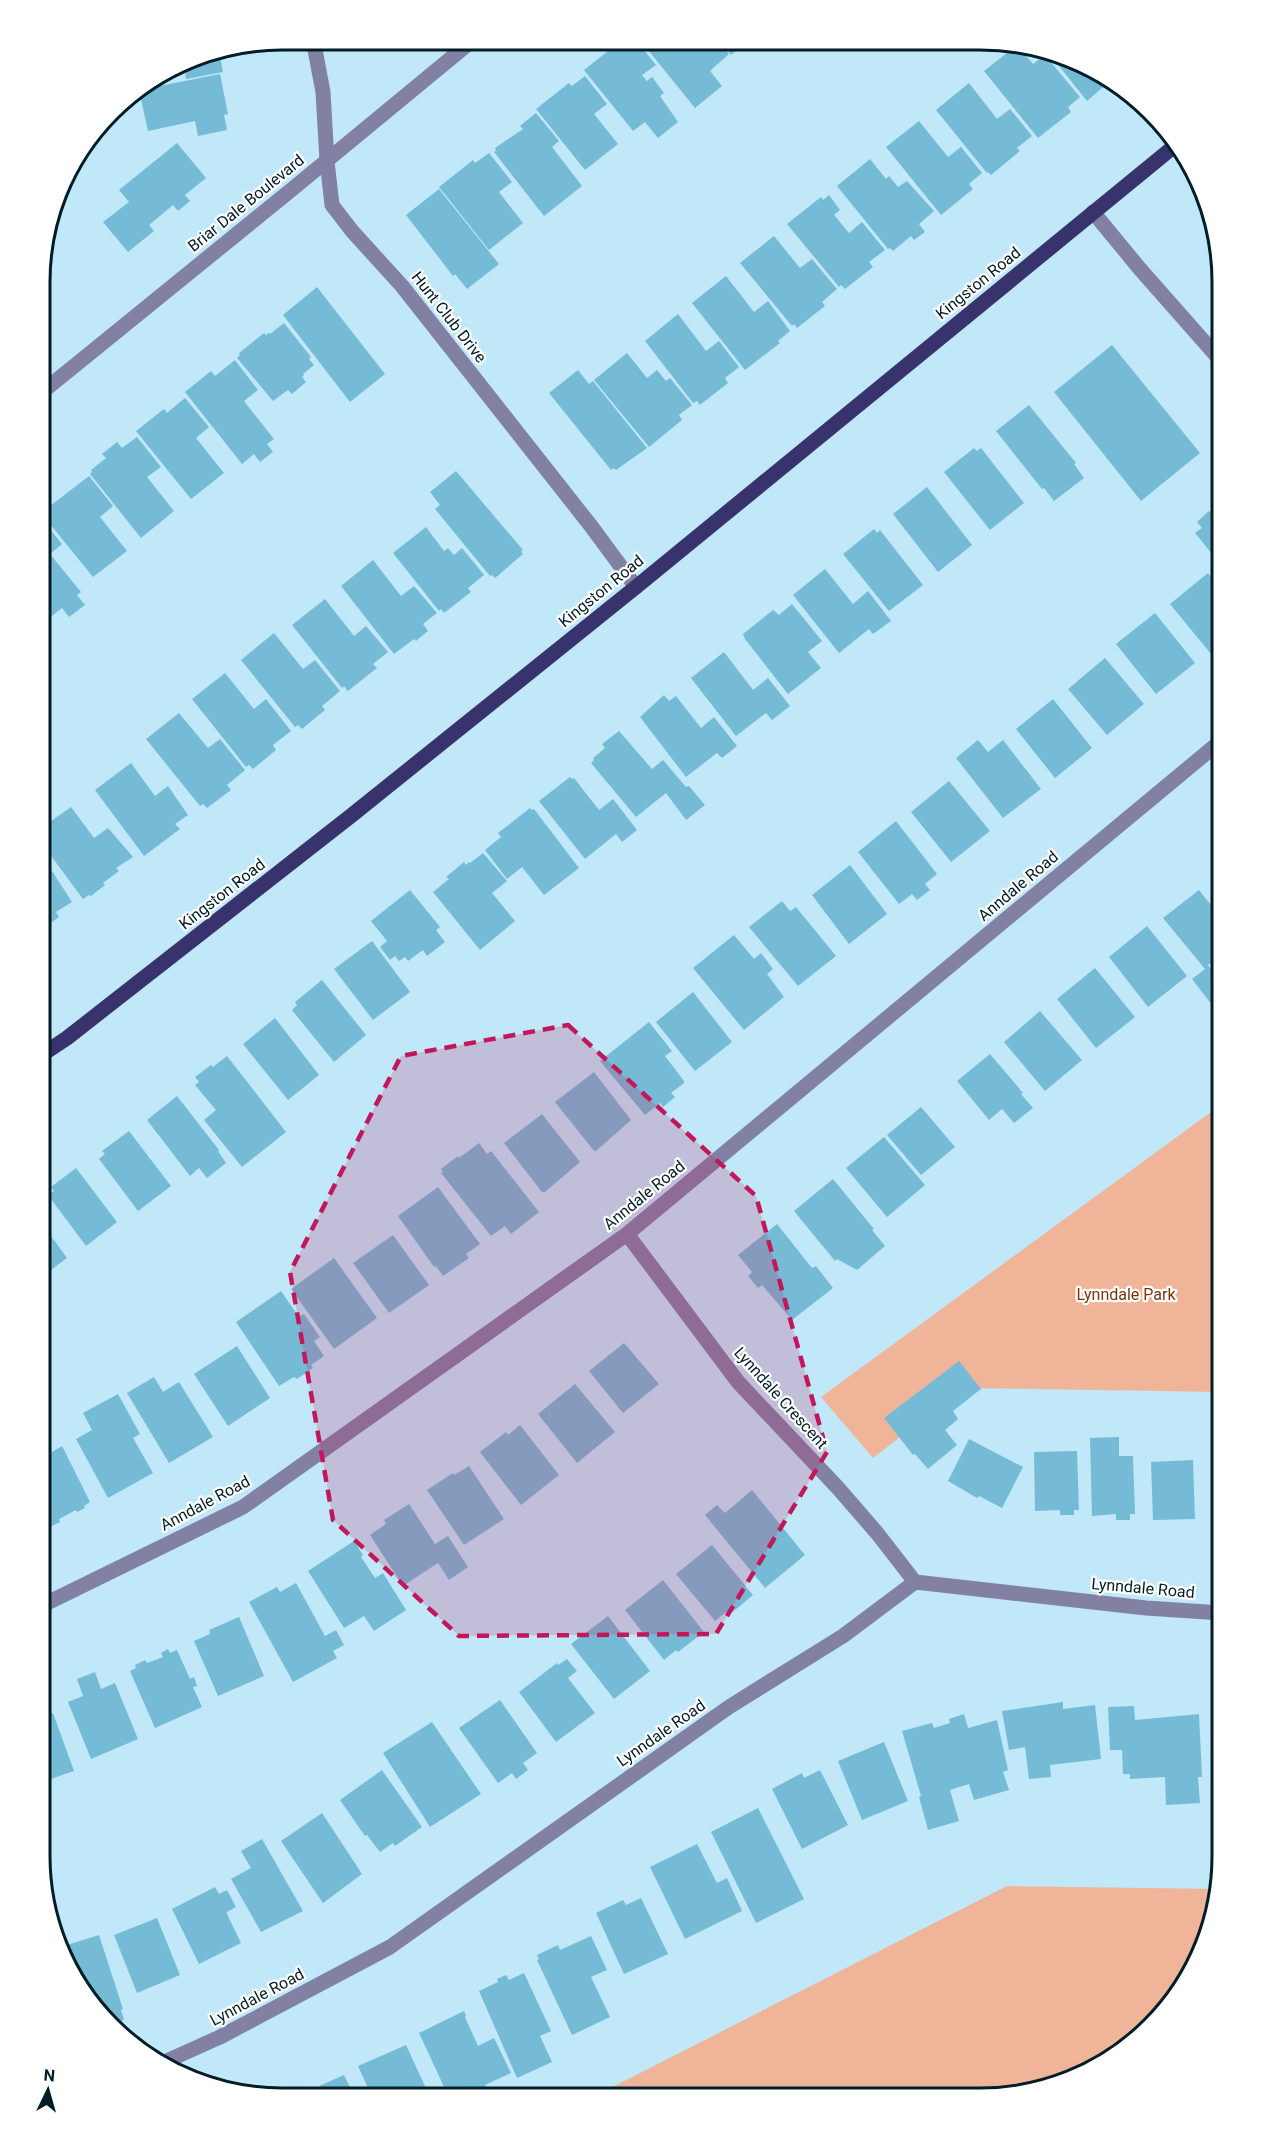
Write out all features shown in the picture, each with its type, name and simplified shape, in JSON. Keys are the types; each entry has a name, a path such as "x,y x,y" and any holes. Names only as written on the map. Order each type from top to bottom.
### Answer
{"main road":[{"name":"Kingston Road","path":"50,1049 352,815 636,587 1170,150"}],"street":[{"name":"Hunt Club Drive","path":"315,50 323,92 332,205 409,296 591,526 636,587"},
{"name":"Briar Dale Boulevard","path":"50,386 461,50"},
{"path":"1093,212 1140,269 1212,341"},
{"name":"Anndale Road","path":"50,1602 243,1507 627,1234 1212,748"},
{"name":"Lynndale Crescent","path":"627,1234 738,1382 838,1488 915,1582"},
{"name":"Lynndale Road","path":"170,2059 220,2037 390,1947 729,1707 843,1636 915,1582 1146,1608 1212,1611"}],"highlighted area":[{"path":"568,1025 756,1196 827,1452 716,1634 459,1636 333,1520 290,1272 401,1056"}],"green space":[{"name":"Lynndale Park","path":"1212,1111 1212,1392 963,1388 873,1458 821,1397"},
{"path":"1007,1886 1209,1889 1204,1916 1188,1959 1154,2009 1132,2031 1108,2049 1082,2065 1039,2081 994,2088 611,2088"}],"building":[{"path":"609,50 644,50 656,65 642,75 647,81 652,77 664,93 660,96 678,122 658,138 645,122 633,131 584,70"},
{"path":"648,50 726,50 729,54 710,71 722,86 695,108"},
{"path":"727,50 737,50 731,55"},
{"path":"1009,51 1025,54 1033,64 1041,58 1050,61 1080,97 1068,107 1071,112 1038,138 984,71"},
{"path":"220,58 223,72 186,79 185,70"},
{"path":"1057,63 1082,73 1104,86 1087,101"},
{"path":"220,74 228,114 224,115 227,130 198,136 195,121 148,131 141,98 157,86"},
{"path":"585,76 607,104 594,114 618,144 585,170 536,109 569,83 572,86"},
{"path":"969,83 997,119 1010,109 1032,136 1017,148 1020,151 991,175 936,110"},
{"path":"536,113 559,141 552,147 582,186 544,216 494,152 495,148 523,129 520,126"},
{"path":"919,121 948,157 961,147 982,173 969,184 973,189 941,215 886,147"},
{"path":"177,143 206,178 185,195 190,201 178,211 173,205 149,225 154,231 128,252 103,222 129,202 119,190"},
{"path":"489,153 512,182 499,192 523,223 489,250 439,187 473,160 475,163"},
{"path":"870,159 886,179 889,176 898,187 907,181 934,211 919,224 925,232 914,240 911,236 893,251 888,249 837,186"},
{"path":"439,189 499,264 467,289 455,274 453,276 406,215"},
{"path":"829,195 840,210 834,215 849,233 862,222 885,250 869,262 873,267 845,289 841,285 839,287 787,224 821,197 823,200"},
{"path":"774,236 800,268 812,259 837,289 822,302 825,306 797,328 794,324 792,326 740,263"},
{"path":"726,276 754,312 768,301 790,331 778,341 780,343 745,370 692,303"},
{"path":"317,287 385,374 350,402 283,315"},
{"path":"678,314 706,351 719,341 739,367 725,378 728,383 700,405 697,401 693,403 645,341"},
{"path":"284,323 311,357 309,359 314,365 303,374 302,377 306,382 292,394 288,390 273,401 237,358 239,353 264,333 270,334"},
{"path":"1112,345 1200,453 1141,501 1054,392"},
{"path":"627,353 647,378 657,370 666,381 670,378 692,405 679,415 682,420 649,447 594,380"},
{"path":"235,360 258,390 244,401 274,439 267,444 273,452 260,462 254,454 242,464 185,392 211,371 215,376"},
{"path":"578,370 589,384 593,381 647,448 616,470 614,468 611,470 549,393"},
{"path":"185,398 209,427 196,438 224,473 191,499 136,431 164,409 167,413"},
{"path":"1029,405 1076,463 1074,464 1084,478 1054,501 996,431"},
{"path":"137,437 161,467 147,477 174,511 141,538 90,474 91,470 106,458 102,454 117,442 122,448"},
{"path":"974,448 977,451 981,448 1024,503 990,530 944,472"},
{"path":"456,471 523,550 521,551 523,554 495,578 490,576 435,509 440,505 430,492"},
{"path":"89,476 113,506 100,517 127,551 93,577 50,524 50,506"},
{"path":"927,487 972,545 938,572 893,514"},
{"path":"1209,511 1212,514 1212,554 1195,533 1202,528 1197,522"},
{"path":"426,527 444,551 448,548 454,555 462,548 484,575 468,588 471,592 444,613 441,609 439,611 393,553"},
{"path":"50,529 62,544 50,554"},
{"path":"874,529 877,533 880,530 923,585 889,611 843,554"},
{"path":"50,554 81,592 77,595 85,605 69,617 62,608 50,617"},
{"path":"373,560 401,596 414,586 437,613 423,624 428,631 394,654 341,586"},
{"path":"825,569 853,604 868,591 891,621 873,634 869,629 839,653 793,595"},
{"path":"1208,573 1212,578 1212,653 1211,654 1170,604"},
{"path":"325,599 354,636 366,626 388,652 373,664 377,668 348,691 344,686 342,688 292,625"},
{"path":"792,604 822,641 808,652 821,668 788,694 743,634 773,610 779,615"},
{"path":"1155,613 1195,663 1156,694 1116,644"},
{"path":"274,633 303,669 315,660 340,691 322,706 325,710 302,729 298,725 295,727 241,660"},
{"path":"724,652 753,690 768,678 790,706 772,720 766,713 736,736 691,678"},
{"path":"1105,658 1144,704 1107,735 1068,689"},
{"path":"225,673 254,709 266,699 291,731 273,745 276,750 253,769 249,765 246,767 192,699"},
{"path":"664,695 669,701 676,696 701,728 714,717 737,746 722,758 717,753 686,777 640,717"},
{"path":"1053,699 1092,748 1055,778 1016,729"},
{"path":"179,713 208,748 220,739 245,770 227,785 231,790 207,808 203,804 200,806 146,739"},
{"path":"619,731 652,769 663,760 705,805 686,820 666,793 636,817 591,763 593,758 605,748 602,744"},
{"path":"978,740 988,752 1003,740 1041,789 1003,818 956,758"},
{"path":"131,763 155,796 168,786 188,815 175,824 180,829 144,856 95,790"},
{"path":"570,777 574,778 599,810 613,799 637,830 622,842 616,834 585,859 539,801"},
{"path":"949,781 990,831 951,862 911,812"},
{"path":"71,807 94,838 108,828 133,857 116,868 119,871 103,883 105,885 83,899 50,854 50,822"},
{"path":"530,808 534,809 579,868 544,895 522,867 507,879 485,850 501,837 498,833"},
{"path":"896,821 937,874 925,884 930,890 917,900 912,894 899,904 858,852"},
{"path":"483,853 507,881 492,893 515,921 480,950 433,892 464,862 466,865"},
{"path":"850,865 887,914 849,944 812,895"},
{"path":"52,871 72,902 56,912 59,917 50,923 50,872"},
{"path":"410,890 440,927 436,930 445,942 427,956 423,950 408,961 405,957 399,961 395,956 390,960 380,947 387,941 371,921"},
{"path":"1199,890 1212,906 1212,962 1208,965 1212,970 1212,1005 1192,979 1205,969 1163,918"},
{"path":"782,901 790,911 796,907 836,956 798,986 749,927"},
{"path":"1147,926 1187,976 1148,1007 1109,957"},
{"path":"734,935 754,959 761,953 773,969 767,974 784,997 744,1030 693,968"},
{"path":"372,941 410,992 373,1020 334,969"},
{"path":"1095,968 1135,1017 1096,1048 1057,999"},
{"path":"322,980 366,1035 334,1062 292,1010 297,1005 295,1002"},
{"path":"693,992 732,1042 695,1071 656,1022"},
{"path":"1040,1011 1082,1060 1045,1091 1004,1042"},
{"path":"275,1018 319,1075 288,1100 243,1044"},
{"path":"649,1022 672,1051 665,1056 684,1083 671,1093 675,1097 663,1107 660,1103 645,1115 600,1061"},
{"path":"990,1054 1033,1108 1014,1123 1002,1109 989,1120 957,1081"},
{"path":"227,1056 286,1132 242,1167 204,1120 216,1110 195,1085 199,1082 195,1077"},
{"path":"594,1072 631,1120 596,1151 555,1102"},
{"path":"177,1096 219,1150 226,1163 207,1178 199,1168 190,1176 147,1120"},
{"path":"921,1107 955,1147 921,1175 887,1135"},
{"path":"542,1114 580,1162 545,1192 542,1192 504,1143"},
{"path":"129,1131 171,1186 138,1211 99,1159 105,1154 102,1151"},
{"path":"884,1137 925,1185 887,1217 846,1168"},
{"path":"479,1143 487,1154 491,1151 539,1212 511,1234 505,1226 491,1236 441,1173 443,1172 441,1169"},
{"path":"76,1168 117,1222 86,1246 50,1198 50,1194 54,1191 51,1187"},
{"path":"833,1179 885,1246 857,1270 837,1259 835,1261 794,1211"},
{"path":"438,1187 480,1244 466,1254 469,1258 443,1276 436,1266 434,1267 398,1216"},
{"path":"777,1224 812,1268 816,1266 833,1288 792,1320 762,1285 758,1288 748,1276 752,1272 738,1255"},
{"path":"50,1235 67,1258 50,1271"},
{"path":"393,1235 429,1285 389,1313 353,1263"},
{"path":"334,1258 377,1318 334,1349 291,1289"},
{"path":"281,1291 299,1317 304,1314 320,1337 314,1341 324,1356 311,1365 313,1368 297,1379 294,1377 279,1386 236,1322"},
{"path":"624,1343 659,1384 623,1413 589,1371"},
{"path":"237,1346 270,1398 228,1426 194,1374"},
{"path":"959,1361 981,1389 953,1411 958,1419 945,1430 957,1445 928,1469 915,1454 913,1455 884,1418"},
{"path":"154,1377 163,1392 179,1382 213,1437 169,1463 127,1393"},
{"path":"575,1384 615,1432 577,1463 538,1414"},
{"path":"118,1394 140,1434 133,1438 153,1473 108,1498 76,1439 92,1430 83,1413"},
{"path":"520,1425 559,1475 521,1505 480,1452 506,1432 508,1435"},
{"path":"1119,1437 1119,1456 1133,1456 1135,1514 1130,1514 1130,1520 1116,1520 1116,1514 1092,1516 1090,1438"},
{"path":"969,1439 1023,1467 1002,1508 979,1496 977,1498 948,1481"},
{"path":"62,1446 90,1502 84,1506 85,1508 59,1519 60,1522 50,1527 50,1448 52,1452"},
{"path":"1077,1451 1079,1510 1074,1510 1074,1515 1060,1515 1060,1510 1035,1511 1034,1452"},
{"path":"1193,1460 1195,1519 1153,1520 1151,1462"},
{"path":"1211,1464 1212,1464 1212,1523"},
{"path":"469,1466 504,1519 464,1545 427,1490 453,1473 454,1475"},
{"path":"752,1490 805,1555 765,1588 705,1515 717,1505 725,1513"},
{"path":"409,1504 435,1544 448,1536 468,1567 449,1580 438,1563 403,1586 370,1535 386,1524 384,1520"},
{"path":"354,1541 363,1555 361,1557 375,1578 383,1573 406,1610 374,1631 364,1616 344,1628 308,1571"},
{"path":"712,1545 753,1595 729,1615 726,1612 715,1621 676,1574"},
{"path":"663,1580 704,1632 664,1660 625,1610"},
{"path":"296,1583 325,1636 336,1630 344,1645 333,1651 337,1658 293,1682 249,1602 277,1587 280,1592"},
{"path":"608,1616 650,1671 614,1699 571,1644"},
{"path":"239,1617 264,1676 218,1696 194,1641 210,1634 209,1630"},
{"path":"168,1649 170,1653 177,1650 190,1679 194,1677 197,1686 193,1687 202,1707 155,1728 130,1671 136,1668 135,1665 145,1660 147,1663 163,1657 161,1653"},
{"path":"567,1659 577,1671 568,1678 595,1713 556,1742 519,1692 557,1663 558,1665"},
{"path":"95,1672 101,1689 115,1683 138,1739 91,1759 68,1702 83,1696 77,1679"},
{"path":"500,1700 537,1753 523,1763 528,1770 516,1779 512,1773 498,1783 459,1728"},
{"path":"1063,1702 1063,1709 1095,1705 1101,1759 1050,1765 1051,1777 1029,1779 1025,1747 1009,1750 1002,1711"},
{"path":"1134,1706 1135,1720 1199,1714 1202,1777 1198,1777 1200,1803 1166,1805 1165,1777 1130,1779 1130,1774 1123,1774 1122,1750 1110,1750 1108,1707"},
{"path":"53,1713 74,1771 50,1779 50,1714"},
{"path":"964,1714 968,1728 997,1720 1008,1770 1003,1772 1009,1790 974,1800 969,1784 950,1790 959,1821 928,1830 919,1797 921,1796 902,1731 932,1723 934,1728 950,1723 949,1719"},
{"path":"432,1722 481,1794 430,1827 383,1753"},
{"path":"884,1742 908,1801 862,1820 838,1761"},
{"path":"382,1770 422,1827 395,1846 393,1843 380,1852 367,1835 365,1836 340,1800"},
{"path":"820,1770 848,1825 802,1849 772,1789 802,1773 804,1778"},
{"path":"758,1808 804,1899 756,1923 711,1832"},
{"path":"322,1813 362,1874 323,1903 281,1841"},
{"path":"262,1839 303,1911 261,1932 231,1879 251,1868 241,1851"},
{"path":"697,1844 717,1883 727,1878 742,1911 685,1939 650,1867"},
{"path":"215,1887 219,1894 227,1890 236,1907 227,1914 241,1943 199,1964 172,1909"},
{"path":"641,1898 668,1954 624,1974 596,1913 623,1900 626,1905"},
{"path":"157,1918 180,1975 137,1993 114,1935"},
{"path":"99,1935 123,2009 121,2010 124,2020 119,2021 98,1998 73,1959 67,1945"},
{"path":"591,1936 607,1970 591,1977 610,2017 572,2035 537,1960 539,1959 537,1955 558,1945 560,1950"},
{"path":"524,1973 551,2031 540,2036 552,2062 517,2078 479,1991 498,1982 497,1979 506,1975 509,1980"},
{"path":"464,2011 478,2046 494,2038 511,2073 485,2085 486,2088 458,2088 457,2086 445,2088 419,2033"},
{"path":"406,2045 426,2088 368,2088 358,2066"},
{"path":"344,2075 350,2088 320,2088 319,2086"}]}
